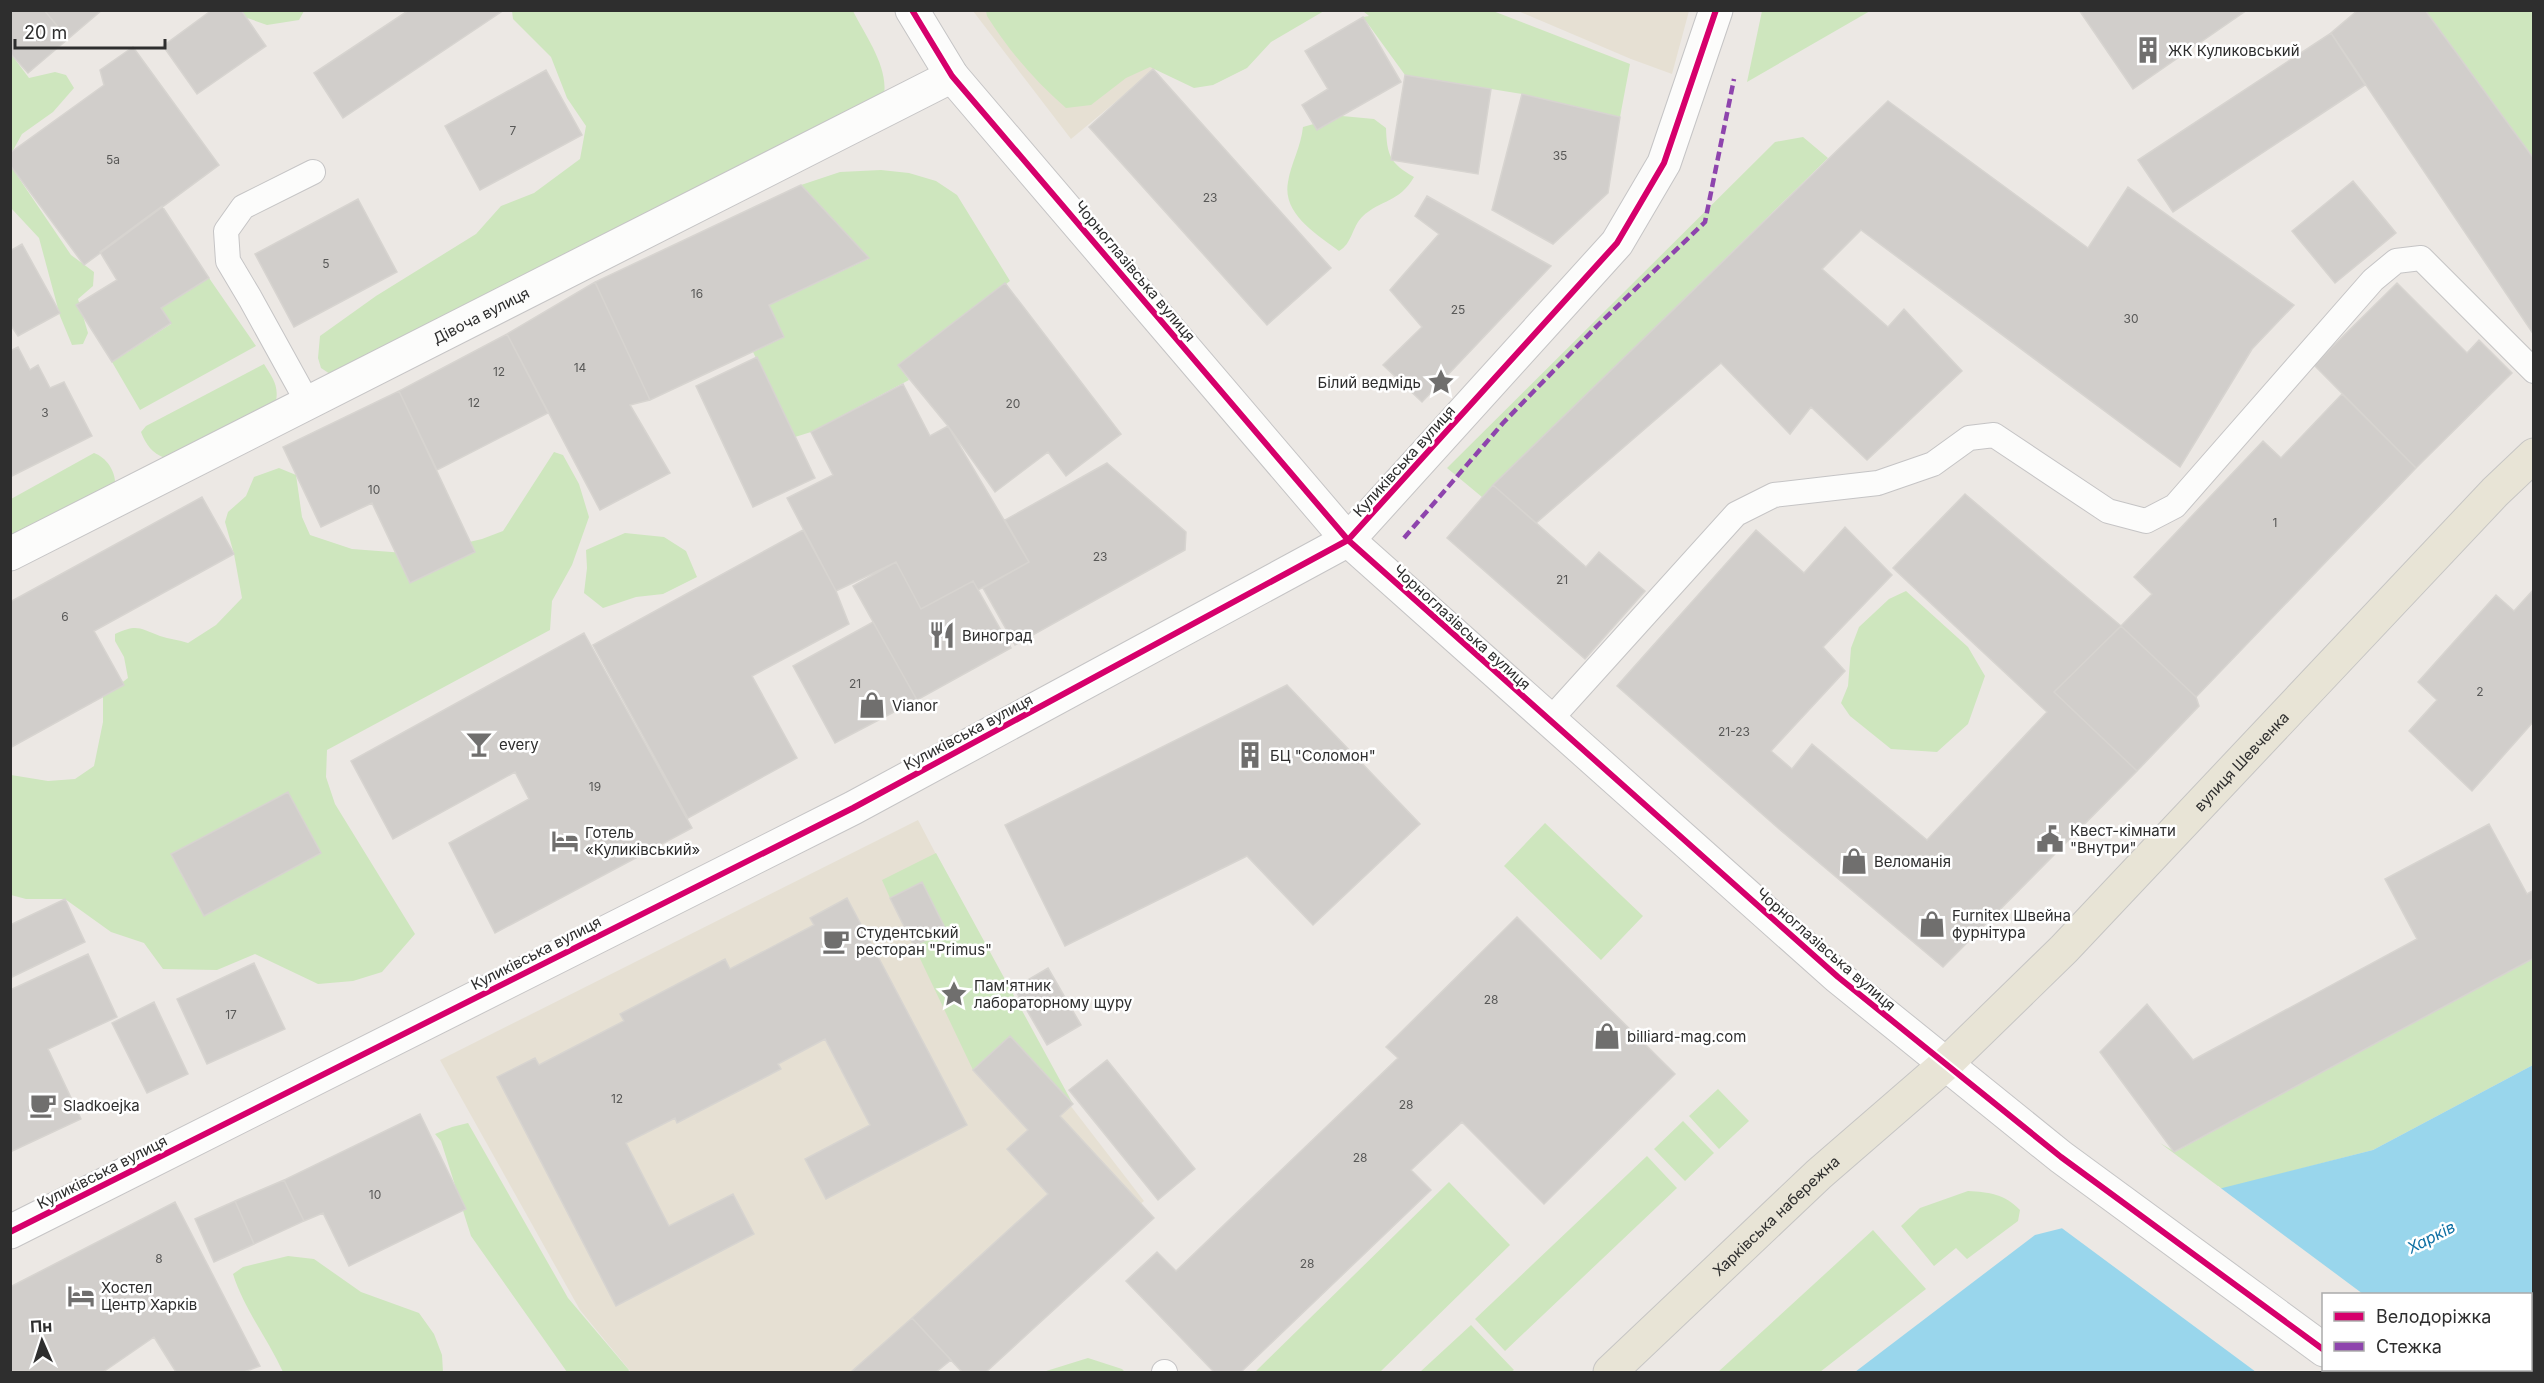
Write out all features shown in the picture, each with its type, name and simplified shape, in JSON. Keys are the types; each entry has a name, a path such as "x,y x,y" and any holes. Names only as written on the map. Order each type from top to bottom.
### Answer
{"main road":[{"name":"вулиця Шевченка","path":"1946,1064 2064,949 2496,492 2534,455"},
{"name":"Харківська набережна","path":"1610,1372 1819,1174 1946,1064"}],"street":[{"name":"Чорноглазівська вулиця","path":"912,10 952,76 1348,540 1838,977 2085,1174 2322,1349"},
{"name":"Куликівська вулиця","path":"10,1232 853,808 1348,540 1617,243 1665,163 1716,10"},
{"name":"Дівоча вулиця","path":"10,554 952,76"}],"lane":[{"path":"308,403 228,261 225,231 243,207 313,172"},
{"path":"1549,721 1736,514 1774,495 1878,483 1933,465 1969,438 1994,435 2108,511 2146,521 2175,506 2373,280 2396,261 2421,258 2534,371"}],"shaded area":[{"path":"973,11 1225,11 1071,139"},
{"path":"1518,11 1689,11 1672,74"},
{"path":"918,820 1063,1096 1144,1201 936,1372 631,1372 580,1310 440,1060"}],"green space":[{"path":"986,10 1324,11 1271,42 1247,68 1213,85 1194,88 1150,67 1126,78 1091,105 1066,108 1013,53 995,29"},
{"path":"1762,10 1870,11 1747,82"},
{"path":"232,11 304,11 299,20 267,25"},
{"path":"512,11 853,11 880,65 885,88 883,99 333,376 321,368 318,358 320,336 376,296 476,234 501,206 534,193 580,159 586,126 567,98 551,57 513,19"},
{"path":"1363,11 1493,11 1630,64 1620,117 1522,94 1405,75 1363,17 1369,16"},
{"path":"2403,11 2533,11 2533,159"},
{"path":"11,54 29,78 55,72 66,75 74,88 53,112 22,134 11,154"},
{"path":"1342,116 1374,119 1386,128 1387,146 1391,158 1414,177 1402,192 1362,217 1347,244 1339,251 1312,230 1296,213 1290,204 1288,182 1303,127"},
{"path":"1803,137 1828,158 1482,497 1447,468 1775,142"},
{"path":"10,165 71,255 94,272 93,286 78,299 88,333 83,344 72,345 60,316 39,238 11,208"},
{"path":"881,170 909,173 936,181 957,195 1010,281 898,365 909,380 811,432 795,437 753,352 784,337 769,305 868,259 801,185 840,172"},
{"path":"209,278 256,346 140,410 112,362 171,324 161,308"},
{"path":"264,364 276,386 276,401 165,458 156,454 147,445 141,432 146,426"},
{"path":"554,452 563,455 579,484 589,517 572,565 552,601 550,630 327,750 326,777 335,804 415,934 382,972 353,981 318,984 255,954 217,970 163,969 144,943 111,932 65,899 26,899 11,895 11,775 48,781 75,779 94,766 103,722 103,697 128,678 124,657 115,641 115,634 138,628 188,643 216,625 242,598 225,522 228,512 246,496 254,477 279,468 296,475 302,517 310,535 352,549 418,554 482,539 503,531"},
{"path":"94,453 110,467 115,477 115,488 11,542 11,499"},
{"path":"625,533 664,537 686,551 697,577 663,594 636,597 603,608 584,593 587,568 586,550"},
{"path":"1906,591 1968,647 1985,676 1968,724 1937,752 1891,749 1850,716 1841,703 1848,686 1851,648 1859,627 1889,599"},
{"path":"1545,823 1643,916 1601,960 1504,866"},
{"path":"936,853 1073,1104 1011,1037 973,1070 914,946 922,882 890,898 882,880"},
{"path":"2533,958 2533,1065 2373,1150 2222,1189 2160,1143 2175,1152"},
{"path":"1718,1089 1749,1121 1719,1149 1689,1116"},
{"path":"1683,1121 1714,1153 1685,1181 1654,1149"},
{"path":"468,1123 568,1298 629,1370 628,1372 567,1372 471,1236 441,1141 435,1134"},
{"path":"1647,1156 1677,1188 1505,1351 1475,1319"},
{"path":"1449,1182 1510,1245 1380,1372 1255,1372"},
{"path":"1968,1191 1990,1193 2008,1200 2020,1210 2018,1221 1967,1259 1956,1248 1934,1266 1901,1226 1920,1208"},
{"path":"1873,1230 1926,1289 1820,1372 1718,1372"},
{"path":"288,1256 314,1259 361,1292 419,1313 434,1334 442,1355 443,1372 283,1372 243,1299 233,1274 243,1267"},
{"path":"1471,1325 1514,1370 1511,1372 1420,1372"},
{"path":"1088,1358 1125,1372 1043,1372"}],"water":[{"name":"Харків","path":"2533,1065 2533,1319 2532,1293 2322,1293 2322,1371 2457,1372 1855,1372 2035,1235 2373,1150"}],"pier":[{"path":"2218,1186 2362,1293 2322,1293 2322,1371 2463,1371 2256,1372 2059,1226"}],"building":[{"path":"10,10 44,10 68,39 28,73 10,53"},
{"path":"44,10 102,10 68,39"},
{"path":"212,10 241,10 266,46 197,94 163,46"},
{"path":"409,10 504,10 343,118 314,73"},
{"name":"ЖК Куликовський","path":"2079,10 2247,10 2133,89"},
{"path":"2358,10 2425,10 2534,159 2534,335 2331,33"},
{"path":"1363,17 1401,82 1317,130 1302,105 1328,89 1305,51"},
{"path":"2331,33 2365,85 2173,212 2138,160"},
{"path":"133,47 219,165 84,265 10,165 10,153 104,85 100,70"},
{"path":"1153,69 1331,268 1267,325 1089,127"},
{"path":"546,70 582,135 480,190 445,126"},
{"path":"1405,75 1491,89 1478,174 1391,160"},
{"path":"1522,94 1620,117 1608,193 1553,244 1492,210"},
{"path":"1888,101 2088,248 2128,187 2294,305 2252,349 2180,467 1861,230 1822,269 1888,327 1904,309 1962,371 1867,460 1811,407 1790,434 1721,363 1536,523 1493,485"},
{"path":"2353,181 2396,233 2335,283 2292,231"},
{"path":"801,185 869,258 769,305 784,337 650,400 595,282"},
{"path":"1427,196 1551,266 1422,402 1383,365 1422,327 1390,290 1439,234 1415,216"},
{"path":"358,199 397,272 294,327 255,254"},
{"path":"162,206 209,278 161,308 171,323 112,362 76,305 117,280 100,252"},
{"path":"22,244 60,313 18,336 10,324 10,251"},
{"path":"595,282 650,400 630,405 670,473 600,510 507,334"},
{"path":"1005,283 1121,434 1066,476 1048,452 995,492 948,426 898,365"},
{"path":"2397,283 2467,353 2479,340 2512,373 2416,468 2314,365"},
{"path":"507,334 548,413 437,470 399,391"},
{"path":"18,347 30,370 38,365 50,388 64,382 92,436 10,477 10,351"},
{"path":"18,347 30,370 38,365 50,388 64,382 92,436 10,477 10,351"},
{"path":"757,357 815,478 753,507 696,386"},
{"path":"903,384 930,436 948,426 1029,562 978,590 973,581 921,609 896,562 836,591 787,498 833,475 811,432"},
{"path":"399,391 475,552 410,583 372,503 321,527 283,447"},
{"path":"2342,394 2416,468 2196,697 2121,626 2152,594 2134,577 2263,441 2281,458"},
{"path":"1107,463 1186,532 1185,550 1015,645 983,588 1029,562 1005,520"},
{"path":"1493,485 1586,567 1599,552 1645,591 1585,659 1447,538"},
{"path":"1965,494 2121,626 2054,692 2137,771 1943,967 1778,828 1617,686 1756,530 1804,573 1845,527 1892,575 1823,647 1845,671 1771,751 1792,769 1812,744 1927,840 2047,712 1893,568"},
{"path":"202,497 234,554 94,631 124,685 10,748 10,602"},
{"path":"803,530 836,591 849,624 752,676 797,758 688,818 593,645"},
{"name":"Виноград","path":"896,562 921,609 973,581 1011,648 917,700 853,586"},
{"path":"2534,589 2534,721 2472,791 2409,731 2437,700 2418,682 2496,595 2514,611"},
{"path":"873,622 917,700 835,743 793,666"},
{"path":"2121,626 2196,697 2199,706 2137,771 2054,692"},
{"path":"584,633 692,828 495,933 449,843 529,799 515,772 393,839 351,761"},
{"name":"БЦ \"Соломон\"","path":"1287,685 1420,824 1313,925 1247,856 1065,946 1005,825"},
{"path":"288,792 321,853 204,916 171,854"},
{"path":"2489,824 2527,894 2534,890 2534,958 2174,1152 2100,1052 2147,1004 2193,1060 2417,939 2385,879"},
{"path":"922,882 946,930 914,946 890,898"},
{"path":"847,898 967,1125 826,1199 805,1159 870,1125 825,1039 778,1064 781,1069 677,1123 675,1118 626,1143 669,1226 733,1194 754,1234 616,1306 497,1077 535,1058 539,1065 624,1021 620,1014 725,959 730,969 814,925 810,918"},
{"path":"65,899 85,942 10,978 10,925"},
{"path":"1517,917 1675,1074 1544,1204 1462,1122 1411,1170 1431,1190 1241,1372 1214,1372 1126,1281 1157,1252 1176,1271 1398,1058 1386,1047"},
{"path":"88,954 117,1017 48,1049 81,1119 10,1152 10,990"},
{"path":"254,963 285,1029 207,1064 177,999"},
{"path":"1048,968 1081,1025 1047,1045 1014,988"},
{"path":"154,1002 188,1074 147,1093 112,1023"},
{"path":"1010,1036 1073,1104 1060,1116 1154,1218 986,1372 962,1372 912,1318 1048,1194 1007,1149 1028,1130 973,1070"},
{"path":"1107,1060 1195,1169 1158,1200 1069,1090"},
{"path":"420,1114 466,1209 349,1266 323,1213 304,1221 284,1180"},
{"path":"284,1180 304,1221 254,1244 235,1201"},
{"path":"235,1201 254,1244 214,1262 195,1219"},
{"path":"175,1202 260,1366 244,1372 176,1372 154,1337 103,1372 10,1372 10,1287"},
{"path":"912,1318 951,1360 936,1372 851,1372"}],"marked path":[{"path":"1404,538 1503,423 1598,325 1705,222 1734,79"}],"cycle path":[{"path":"912,10 952,76 1348,540 1838,977 2061,1157 2322,1349"},
{"path":"10,1232 853,808 1348,540 1617,243 1664,163 1716,10"}],"place":[{"name":"ЖК Куликовський","path":"2148,50"},
{"name":"Білий ведмідь","path":"1441,382"},
{"name":"Виноград","path":"942,635"},
{"name":"Vianor","path":"872,705"},
{"name":"every","path":"479,744"},
{"name":"БЦ \"Соломон\"","path":"1250,755"},
{"name":"Квест-кімнати \"Внутри\"","path":"2050,839"},
{"name":"Готель «Куликівський»","path":"565,841"},
{"name":"Веломанія","path":"1854,861"},
{"name":"Furnitex Швейна фурнітура","path":"1932,924"},
{"name":"Студентський ресторан \"Primus\"","path":"836,941"},
{"name":"Пам'ятник лабораторному щуру","path":"954,994"},
{"name":"billiard-mag.com","path":"1607,1036"},
{"name":"Sladkoejka","path":"43,1105"},
{"name":"Хостел Центр Харків","path":"81,1296"}]}
